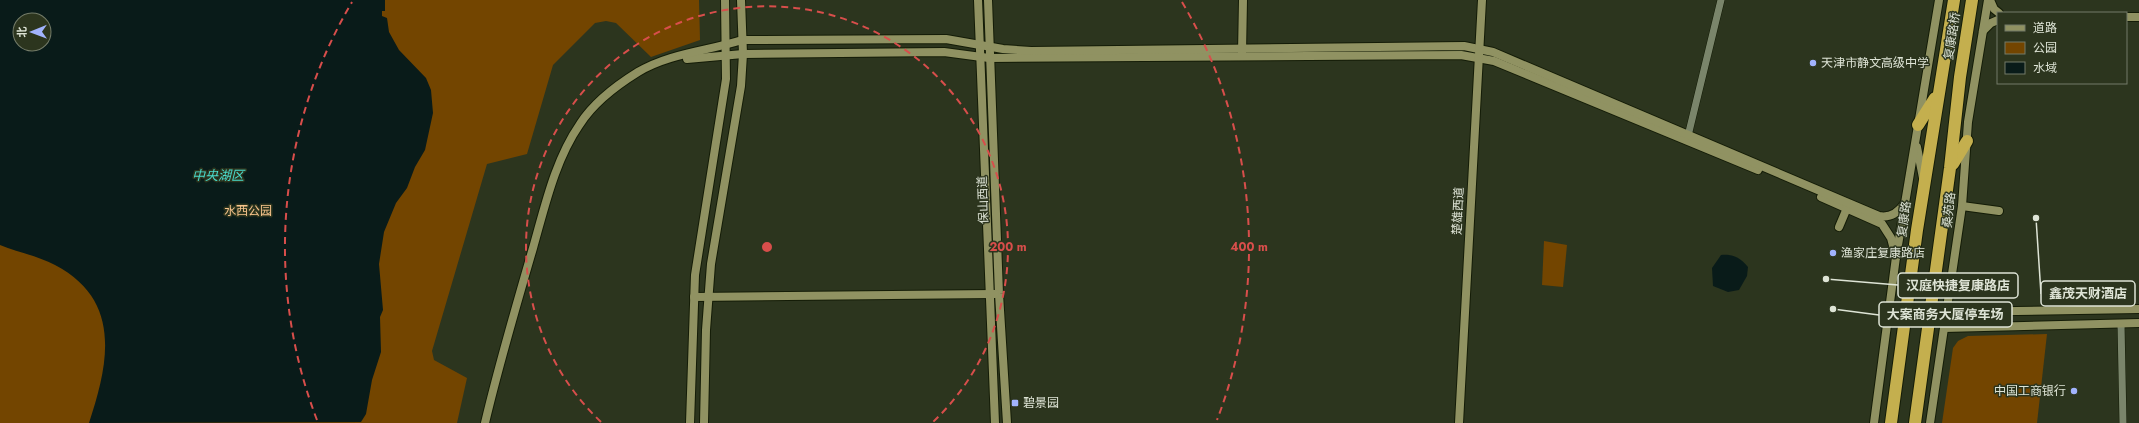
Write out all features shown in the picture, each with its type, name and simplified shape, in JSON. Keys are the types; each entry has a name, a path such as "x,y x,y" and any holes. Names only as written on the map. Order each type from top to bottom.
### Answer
{"highway":[{"name":"复康路桥","path":"1939,92 1954,0"},
{"name":"复康路桥","path":"1958,95 1972,0"},
{"path":"1918,125 1939,92"},
{"name":"复康路","path":"1891,423 1924,183 1939,92"},
{"path":"1914,423 1950,168 1958,95"},
{"path":"1950,168 1967,140"}],"street":[{"path":"690,423 694,297 698,245 722,109 727,55 724,0"},
{"path":"704,423 708,297 716,229 737,118 743,54 741,0"},
{"name":"保山西道","path":"978,0 979,57 994,294 1006,423"},
{"name":"保山西道","path":"988,0 995,423"},
{"path":"1242,53 1243,0"},
{"name":"楚雄西道","path":"1459,423 1482,0"},
{"path":"1687,137 1721,0"},
{"path":"1874,423 1904,204 1916,142 1939,0"},
{"path":"1989,0 1994,9 1998,12"},
{"name":"桑苑路","path":"1930,423 1962,206 1968,122 1989,0"},
{"path":"2127,13 2139,13"},
{"path":"2127,17 2139,17"},
{"path":"1983,31 1991,23 1997,20"},
{"path":"485,423 501,356 542,217 560,160 573,135 594,106 620,84 639,71 672,57 727,45 742,40 946,39 989,47 1031,51 1461,55 1479,53 1494,61 1687,137 1879,216 1894,214 1904,204"},
{"path":"490,423 505,357 537,248 560,174 576,137 586,122 612,96 644,74 676,61 696,57 743,54 944,52 989,58 1242,53"},
{"path":"1958,95 1968,122"},
{"path":"1687,137 1882,224 1891,238 1896,257"},
{"path":"1916,142 1924,183"},
{"path":"1962,206 1999,211"},
{"path":"1839,227 1847,208"},
{"path":"694,297 994,294"},
{"path":"1947,312 2139,309"},
{"path":"2121,324 2123,423"},
{"path":"1944,328 2139,324"}],"green space":[{"name":"中央湖区","path":"0,0 699,0 700,40 651,57 616,23 606,21 595,23 553,65 527,154 487,164 432,351 434,360 467,378 457,423 0,423"},
{"path":"1544,241 1567,245 1563,287 1542,285"},
{"path":"2047,334 2037,423 1942,423 1953,348 1958,341 1968,336"}],"water":[{"name":"中央湖区","path":"0,0 385,0 385,11 382,11 382,16 387,18 389,32 399,50 426,78 431,90 433,113 425,150 415,167 407,188 396,203 384,232 379,264 383,310 380,317 381,352 372,380 366,414 361,422 89,423 102,378 105,356 105,335 100,315 91,296 77,279 55,265 0,245"},
{"path":"1721,255 1736,257 1748,267 1747,276 1739,290 1728,292 1713,286 1712,268"}],"place":[{"name":"天津市静文高级中学","path":"1813,63"},
{"name":"鑫茂天财酒店","path":"2036,218"},
{"name":"渔家庄复康路店","path":"1833,253"},
{"name":"汉庭快捷复康路店","path":"1826,279"},
{"name":"大案商务大厦停车场","path":"1833,309"},
{"name":"中国工商银行","path":"2074,391"},
{"name":"碧景园","path":"1015,403"}],"park label":[{"name":"水西公园","path":"248,211"}]}
